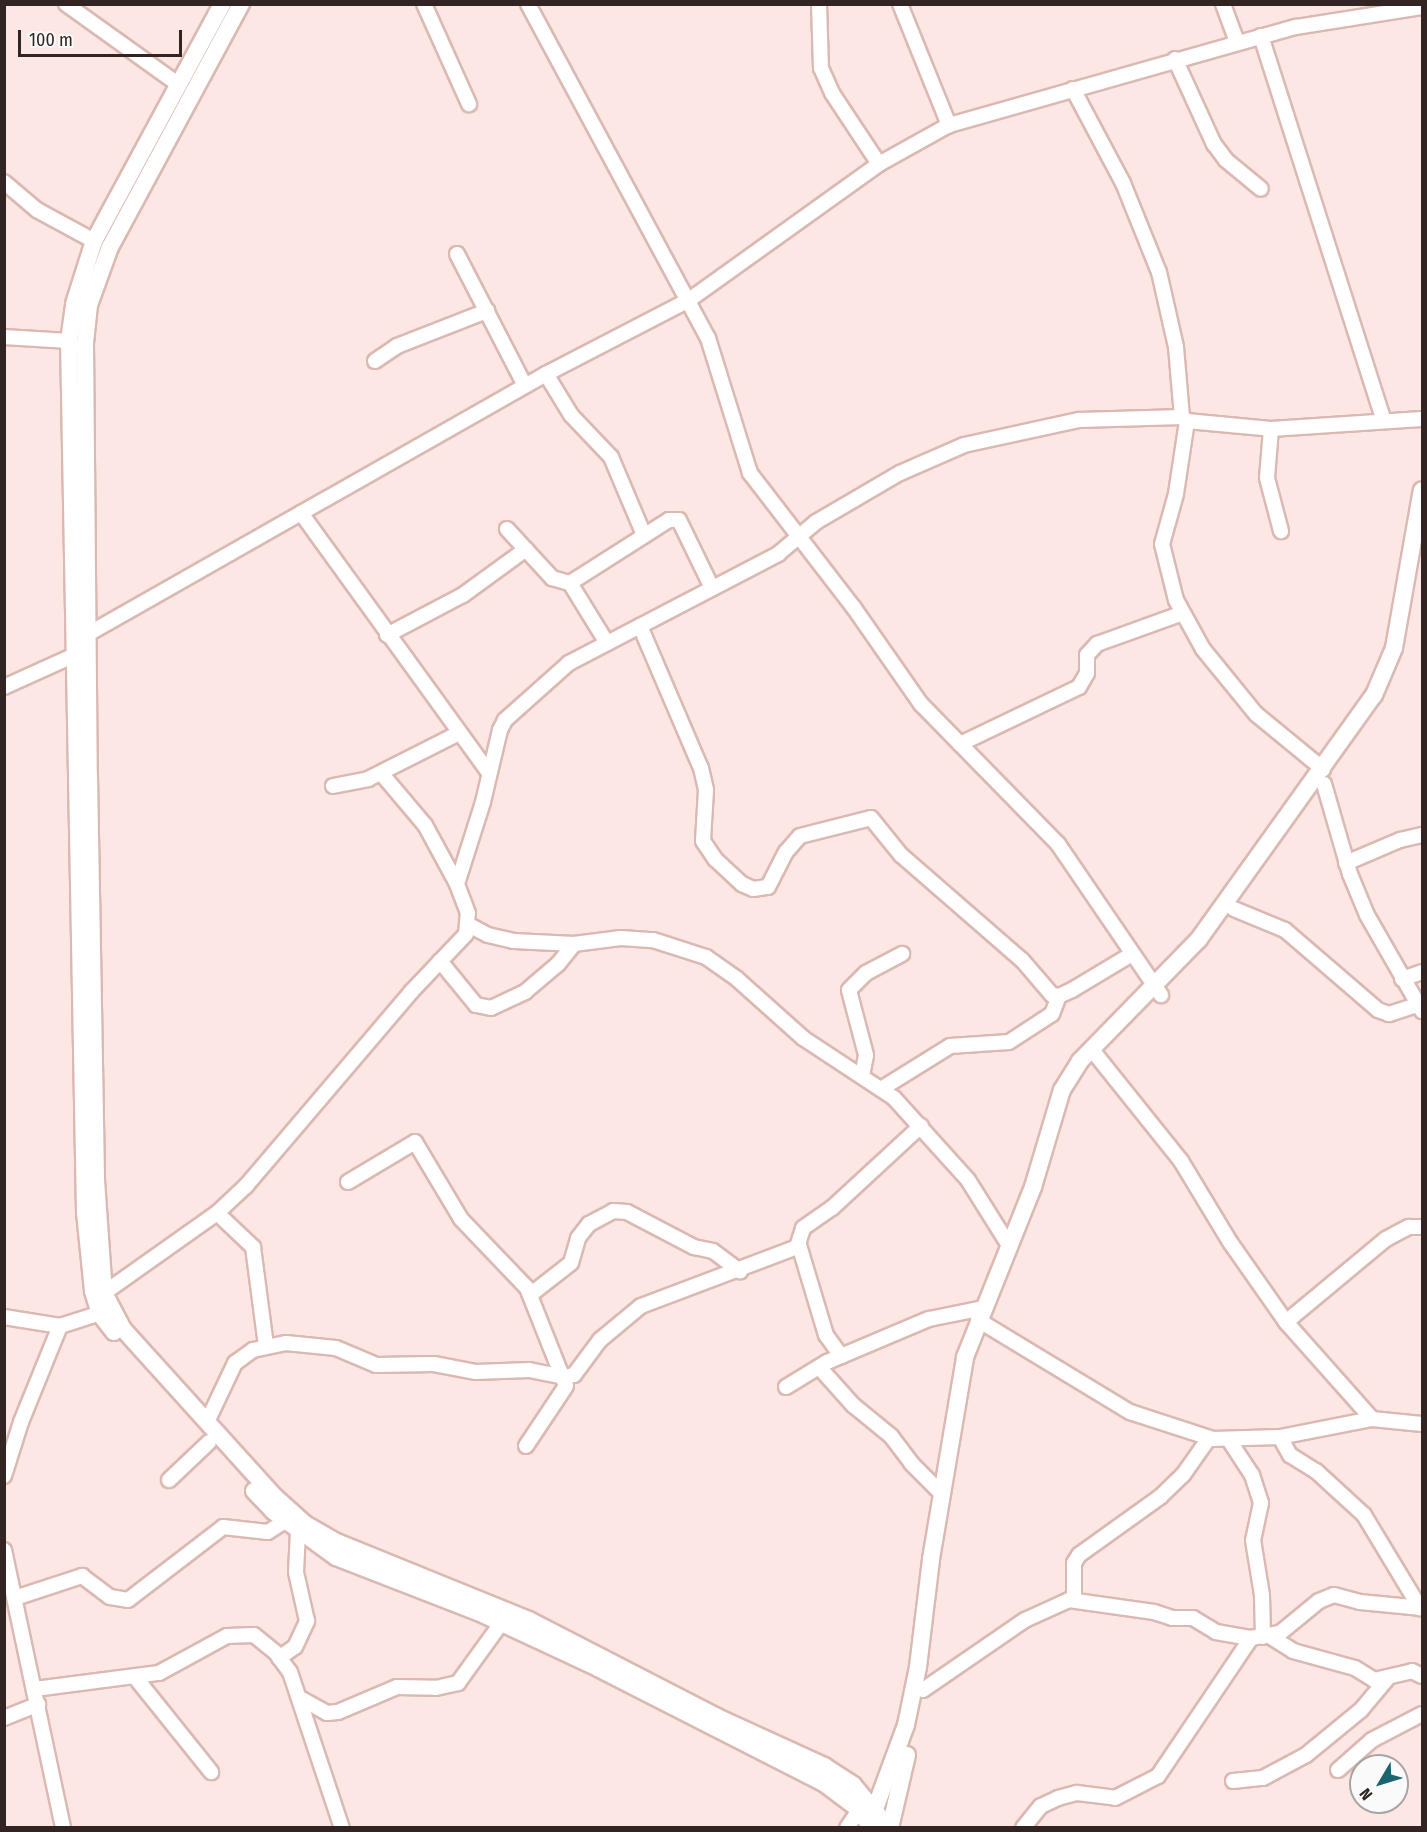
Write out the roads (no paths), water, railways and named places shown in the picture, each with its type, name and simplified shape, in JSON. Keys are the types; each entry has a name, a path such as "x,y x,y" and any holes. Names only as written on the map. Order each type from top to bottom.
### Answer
{"main road":[{"path":"241,4 110,247 89,304 81,643 89,1102 105,1306 209,1442 291,1526 336,1557 502,1622 824,1783 869,1817 890,1827 922,1690 967,1396 983,1318 1069,1077 1100,1039 1157,991 1323,777 1374,695 1394,648 1422,490"},
{"path":"89,1102 81,643 69,341 74,304 94,241 179,85 218,6"},
{"path":"869,1817 906,1725 918,1667 941,1493 965,1357 1042,1191 1071,1094 1097,1056 1234,909 1392,679 1410,623 1422,547"},
{"path":"105,1306 123,1329 275,1497 305,1524 334,1541 529,1620 717,1717 824,1766 853,1785 869,1817"}],"street":[{"path":"66,4 179,85"},
{"path":"424,4 469,104"},
{"path":"528,4 689,300 713,354 745,464 854,608 904,685 1058,844 1157,991"},
{"path":"819,4 821,68 832,93 879,164"},
{"path":"900,4 949,125"},
{"path":"1223,4 1237,42"},
{"path":"4,687 301,513 546,374 689,300 879,164 949,125 1261,36 1422,7"},
{"path":"1261,36 1384,421"},
{"path":"1175,59 1214,144 1226,160 1261,189"},
{"path":"1072,89 1123,183 1159,272 1176,347 1184,419 1178,486 1162,544 1183,613 1203,649 1256,714 1323,777 1346,863 1367,915 1420,1008 1389,1014 1378,1010 1286,930 1234,909"},
{"path":"4,182 37,210 94,241"},
{"path":"457,254 525,386"},
{"path":"375,361 397,346 487,311"},
{"path":"4,337 69,341"},
{"path":"546,374 571,415 611,457 644,534"},
{"path":"457,884 505,720 569,663 778,554 798,537 900,473 964,445 1079,420 1184,419 1271,429 1422,420"},
{"path":"1271,429 1267,478 1281,531"},
{"path":"301,513 489,773"},
{"path":"570,583 644,534 669,520 679,520 712,588"},
{"path":"507,529 552,578 570,583 607,643"},
{"path":"387,635 463,595 525,549"},
{"path":"960,744 1079,687 1088,673 1087,655 1097,644 1183,613"},
{"path":"639,626 701,768 706,790 704,842 728,873 760,890 773,882 786,852 800,836 871,818 901,855 1022,960 1052,995 1059,996 1132,954"},
{"path":"333,786 359,783 459,733"},
{"path":"4,1317 60,1326 105,1306 246,1186 440,961 466,934 469,926 457,884 425,825 381,773"},
{"path":"1346,863 1400,840 1422,835"},
{"path":"469,926 488,935 514,941 574,944 621,938 653,940 706,957 736,978 802,1038 881,1089 921,1126 968,1180 1010,1246"},
{"path":"440,961 476,1005 491,1008 525,992 558,964 574,944"},
{"path":"862,1076 866,1055 849,990 866,973 902,954"},
{"path":"1402,979 1422,972"},
{"path":"881,1089 950,1046 1009,1042 1052,1014 1059,996"},
{"path":"1097,1056 1181,1161 1230,1242 1286,1322 1372,1419"},
{"path":"841,1356 826,1335 799,1245 803,1228 832,1208 921,1126"},
{"path":"348,1182 415,1142 461,1219 488,1251 517,1275 530,1295 546,1341 565,1377 562,1396 526,1446"},
{"path":"530,1295 571,1263 578,1238 589,1224 613,1211 627,1212 694,1248 713,1251 740,1271"},
{"path":"217,1213 253,1247 266,1346"},
{"path":"1286,1322 1386,1239 1409,1227 1422,1227"},
{"path":"207,1422 229,1371 245,1354 266,1346 310,1344 345,1351 376,1365 434,1364 476,1372 529,1370 565,1377 574,1375 600,1340 641,1306 677,1290 740,1271 799,1245"},
{"path":"786,1387 841,1356 929,1319 983,1318 1130,1412 1209,1438 1229,1440 1280,1437 1372,1419 1422,1424"},
{"path":"4,1476 21,1422 60,1326"},
{"path":"819,1367 853,1405 891,1436 918,1471 941,1493"},
{"path":"1280,1437 1290,1455 1325,1479 1370,1522 1421,1608"},
{"path":"1074,1600 1074,1563 1079,1555 1160,1497 1188,1470 1209,1438"},
{"path":"1229,1440 1252,1475 1261,1503 1253,1540 1262,1595 1262,1637"},
{"path":"170,1480 209,1442"},
{"path":"12,1608 82,1576 110,1597 128,1600 224,1527 268,1532 291,1526 296,1572 307,1621 295,1647 279,1658"},
{"path":"4,1550 12,1608 35,1689 63,1827"},
{"path":"1023,1827 1041,1806 1058,1798 1077,1793 1115,1798 1158,1776 1262,1637 1319,1601 1334,1595 1360,1602 1421,1608"},
{"path":"922,1690 1025,1620 1058,1602 1074,1600 1172,1618 1193,1618 1216,1632 1262,1637 1311,1657 1355,1668 1374,1680 1387,1679 1412,1671 1422,1676"},
{"path":"300,1698 327,1713 338,1712 397,1687 436,1688 458,1683 502,1622"},
{"path":"35,1689 159,1673 238,1634 254,1635 279,1658 300,1698 342,1827"},
{"path":"135,1677 211,1772"},
{"path":"1233,1780 1263,1778 1305,1755 1361,1710 1387,1679"},
{"path":"4,1718 38,1704"},
{"path":"1338,1770 1372,1740 1422,1714"},
{"path":"847,1827 869,1817"}]}
